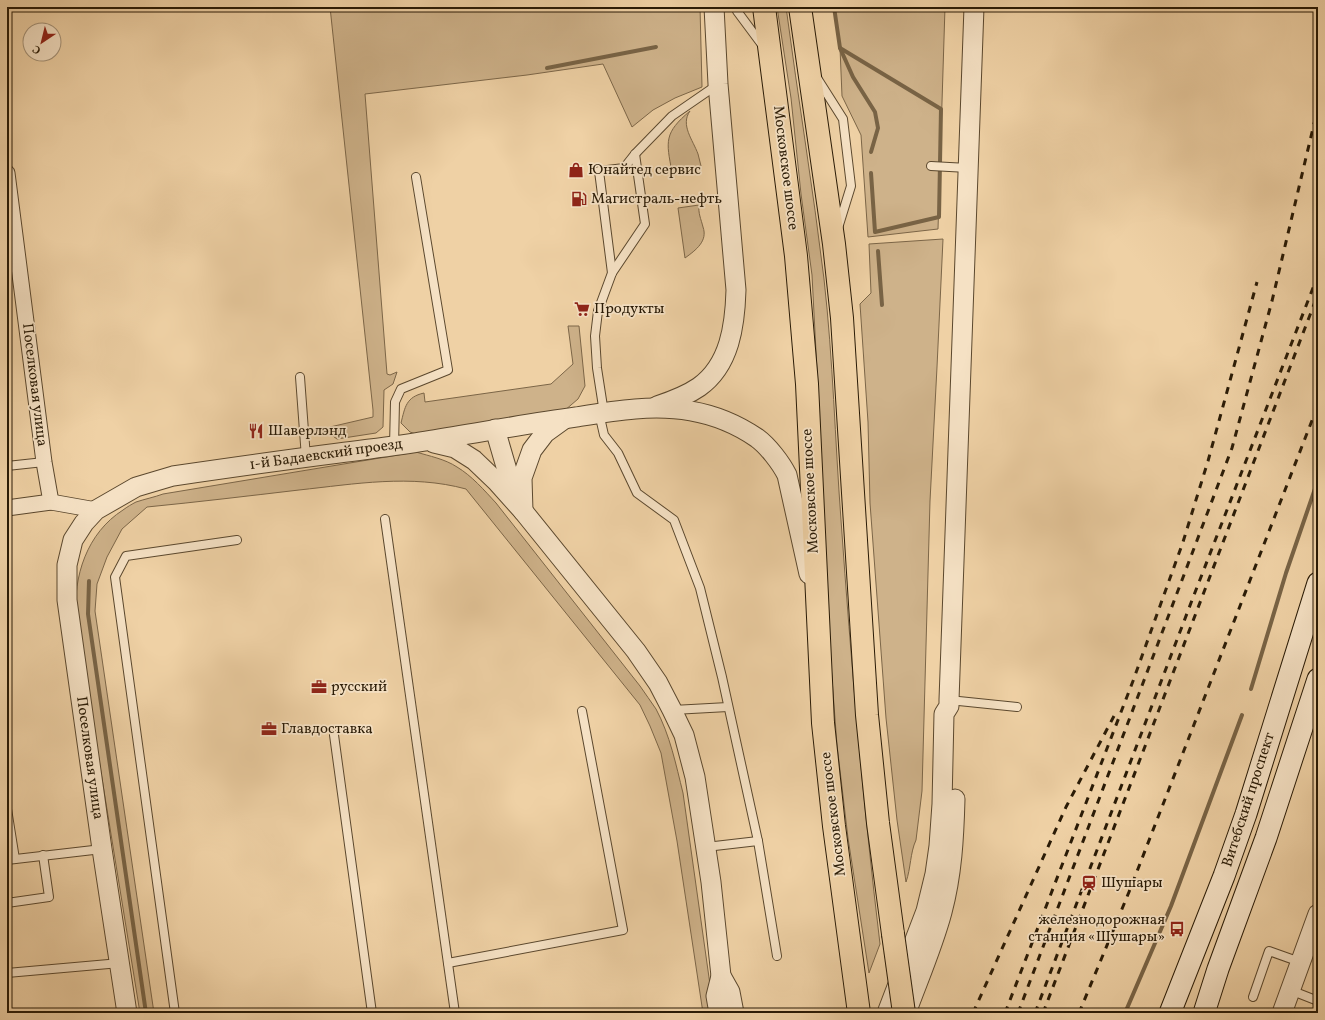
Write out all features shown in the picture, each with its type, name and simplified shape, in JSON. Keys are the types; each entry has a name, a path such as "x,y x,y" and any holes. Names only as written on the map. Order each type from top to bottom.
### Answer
{"highway":[{"name":"Московское шоссе","path":"764,7 797,264 807,384 816,607 823,723 834,826 859,1013"},
{"path":"800,7 834,244 842,318 867,715 878,823 905,1013"}],"main road":[{"name":"Витебский проспект","path":"1170,1013 1244,821 1318,583"},
{"name":"Витебский проспект","path":"1204,1013 1218,969 1266,838 1318,679"},
{"path":"1193,1013 1218,969"}],"street":[{"path":"652,408 677,399 700,387 712,374 722,362 728,346 735,312 736,290 718,84 714,7"},
{"path":"887,1013 926,910 935,874 939,846 942,804 944,714 949,703 974,7"},
{"name":"Поселковая улица","path":"7,173 44,462 51,502"},
{"path":"652,408 691,411 710,416 728,423 758,439 772,453 784,468 787,475 816,607"},
{"name":"1-й Бадаевский проезд","path":"96,510 136,487 173,476 424,442 495,429 601,413 652,408"},
{"path":"523,511 522,478 532,450 545,433 566,418"},
{"path":"495,429 509,477 523,511"},
{"path":"424,442 455,448 474,460 497,482 523,511 636,652 658,683 672,710 684,735 695,777 706,847 721,976 716,996 719,1013"},
{"path":"7,508 51,502 96,510"},
{"name":"Поселковая улица","path":"96,510 84,523 73,540 67,565 67,600 127,1013"},
{"path":"905,1013 932,944 942,912 952,858 957,719 949,703"},
{"path":"1282,1013 1318,914"},
{"path":"721,976 730,992 734,1013"}],"lane":[{"path":"737,7 737,11 770,56"},
{"path":"612,273 599,171 624,168 635,154 672,116 718,84"},
{"path":"635,154 645,224 612,273 598,311 595,336 596,368 604,435 618,452 637,493 674,520 700,588 758,841 777,956"},
{"path":"931,166 968,168"},
{"path":"394,446 395,402 401,389 448,370 416,177"},
{"path":"300,377 306,458"},
{"path":"7,466 44,462"},
{"path":"385,519 455,1013"},
{"path":"175,1013 115,577 126,556 237,540"},
{"path":"949,703 1017,706"},
{"path":"672,710 728,707"},
{"path":"448,963 623,930 582,711"},
{"path":"334,735 372,1013"},
{"path":"7,809 11,859 102,849"},
{"path":"706,847 758,841"},
{"path":"7,903 49,897 43,855"},
{"path":"1253,996 1269,951 1300,962"},
{"path":"7,972 120,963"},
{"path":"1290,990 1318,1001"}],"shaded area":[{"path":"330,7 700,7 702,87 675,98 653,110 632,127 603,64 527,75 365,94 387,374 390,375 397,372 393,384 384,390 383,427 376,433 337,439 330,434 330,427 373,417 373,410"},
{"path":"777,7 786,7 815,211 827,309 853,679 880,944 869,973 848,838 837,745 829,639 812,275 801,194 791,98"},
{"path":"834,7 945,7 938,229 868,237 861,135 842,96 840,48"},
{"path":"690,111 686,122 688,132 698,154 701,166 672,172 668,145 669,138 675,125"},
{"path":"699,205 699,213 704,237 700,245 685,258 678,208"},
{"path":"943,239 930,501 922,791 916,840 906,882 897,820 886,718 870,503 868,422 860,304 871,293 869,244"},
{"path":"568,326 579,326 585,386 578,399 564,411 422,436 410,432 401,423 405,408 410,400 413,397 424,393 425,402 551,384 573,364"},
{"path":"416,452 452,464 468,475 487,493 640,686 656,709 669,740 683,793 714,1013 703,1013 677,841 661,753 640,705 466,489 445,484 404,481 362,483 147,507 122,529 107,557 97,584 95,611 154,1013 140,1013 76,618 77,587 80,571 85,557 100,531 111,520 136,502 163,494"}],"waterway":[{"path":"834,7 840,48 853,77 875,112 878,128 871,152"},
{"path":"547,68 656,47"},
{"path":"840,48 941,109 939,217 875,232 871,173"},
{"path":"878,251 882,305"},
{"path":"1251,689 1286,573 1318,480"},
{"path":"89,581 88,614 146,1013"},
{"path":"1125,1013 1171,906 1242,715"}],"railway":[{"path":"1018,1013 1232,448 1272,301 1318,107"},
{"path":"1035,1013 1194,595 1318,275"},
{"path":"1005,1013 1133,681 1183,542 1208,461 1257,282"},
{"path":"1043,1013 1318,294"},
{"path":"1079,1013 1129,892 1318,405"},
{"path":"973,1013 1066,807 1114,716"}],"place":[{"name":"Юнайтед сервис","path":"576,170"},
{"name":"Магистраль-нефть","path":"579,199"},
{"name":"Продукты","path":"582,309"},
{"name":"Шаверлэнд","path":"256,431"},
{"name":"русский","path":"319,687"},
{"name":"Главдоставка","path":"269,729"},
{"name":"Шушары","path":"1089,883"},
{"name":"железнодорожная станция «Шушары»","path":"1177,929"}]}
